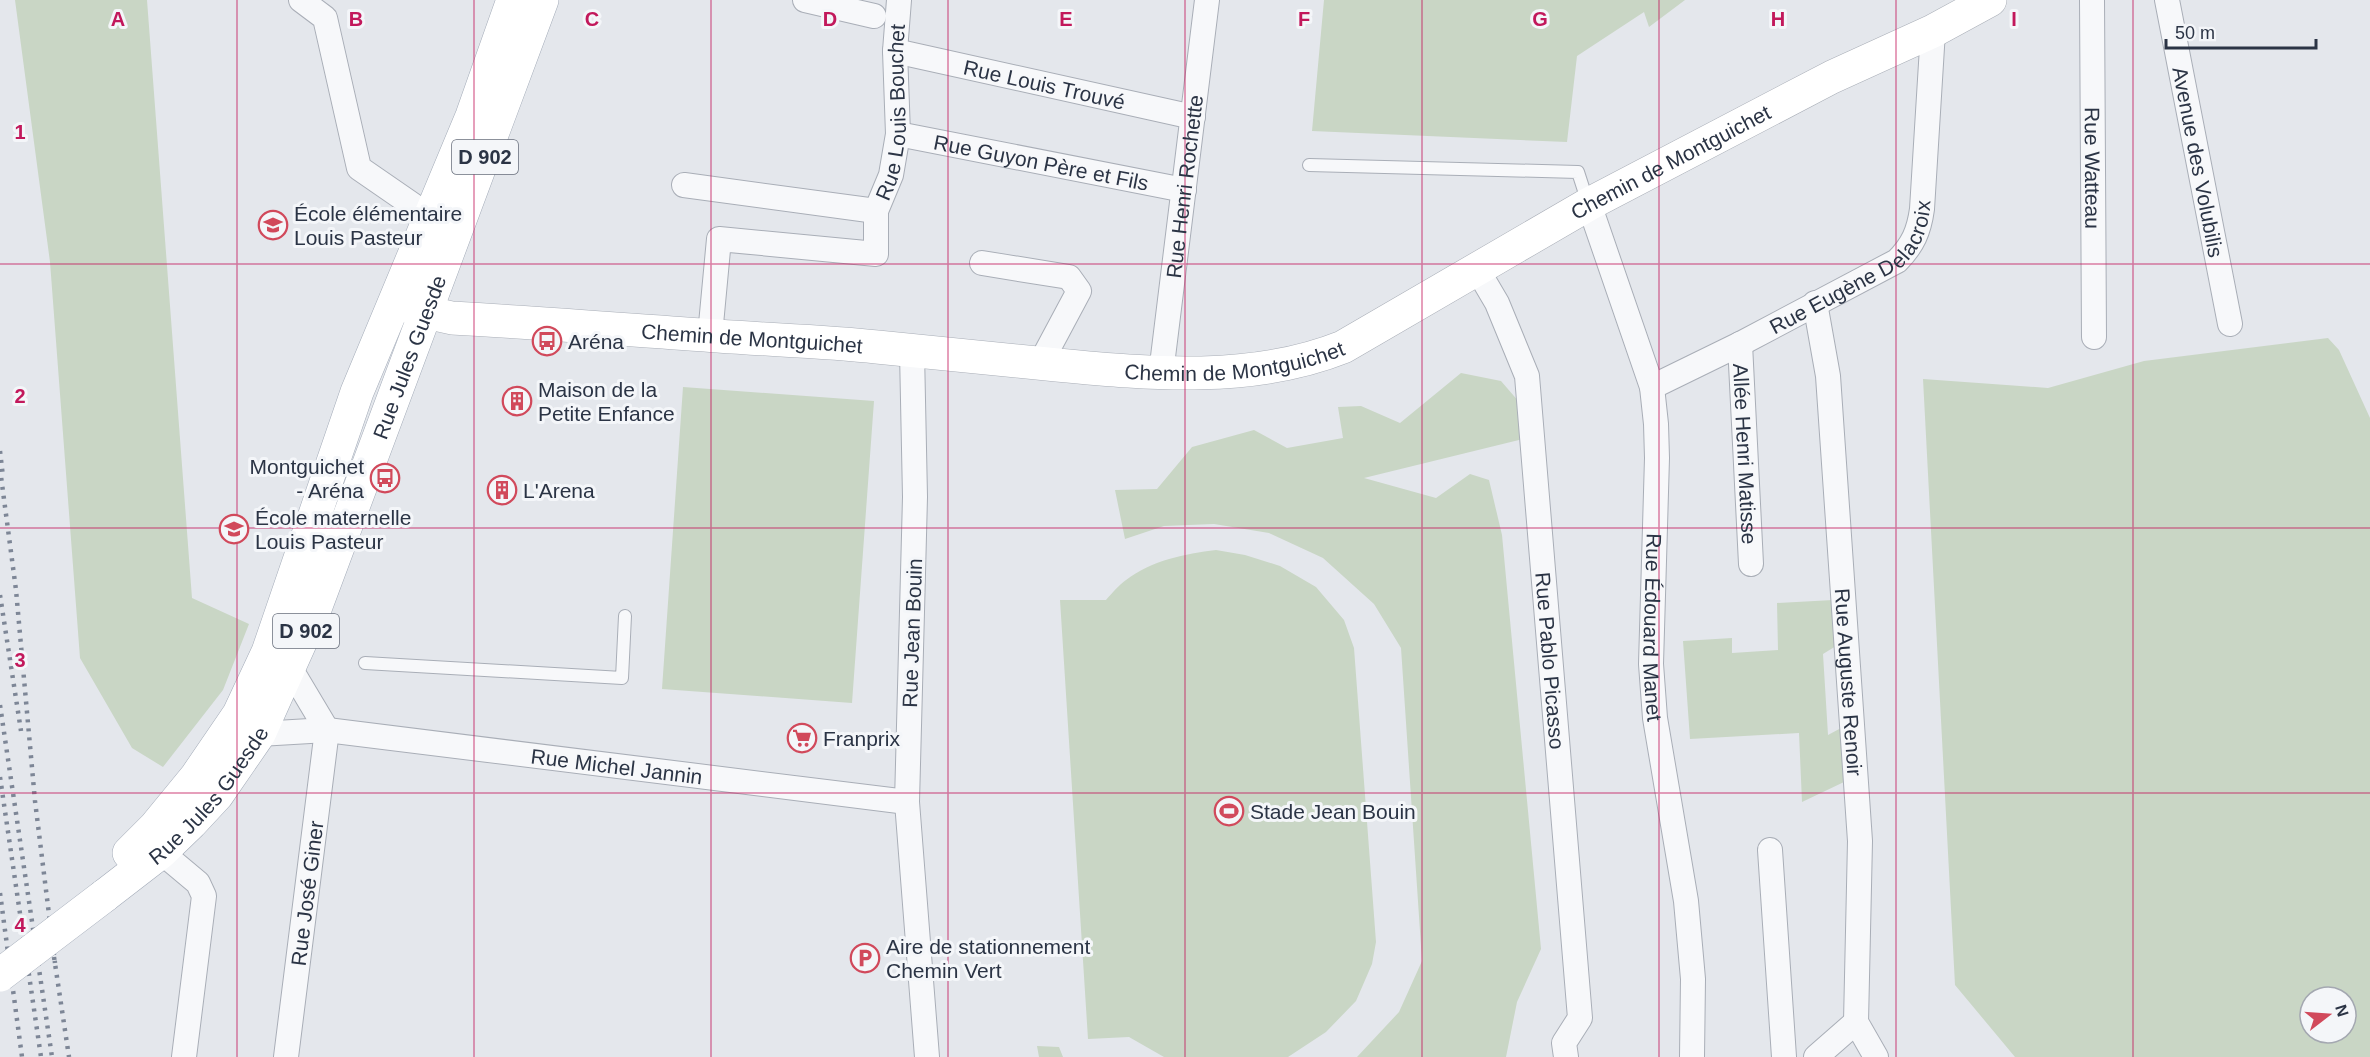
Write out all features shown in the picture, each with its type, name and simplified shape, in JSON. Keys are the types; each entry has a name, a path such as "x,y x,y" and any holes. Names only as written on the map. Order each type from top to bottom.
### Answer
{"main road":[{"name":"Rue Jules Guesde","path":"103,886 161,852 217,795 260,734 313,614 410,306 430,217 472,116 513,0"},
{"name":"Rue Jules Guesde","path":"103,886 196,777 239,714 268,652 355,398 410,306 542,0"},
{"name":"Chemin de Montguichet","path":"410,306 452,318 876,347 1040,364 1161,373 1228,371 1269,366 1321,355 1343,347 1589,204 1832,77 1933,31 1990,0"},
{"name":"D 902","path":"0,952 103,886"},
{"name":"D 902","path":"0,975 103,886"}],"street":[{"path":"301,0 325,18 360,168 430,217"},
{"path":"805,0 874,16"},
{"name":"Rue Louis Bouchet","path":"710,335 719,239 876,254 876,211 891,175 898,134 895,51 898,0"},
{"name":"Rue Henri Rochette","path":"1161,373 1207,0"},
{"name":"Rue Watteau","path":"2091,0 2094,337"},
{"name":"Avenue des Volubilis","path":"2166,0 2230,324"},
{"name":"Rue Eugène Delacroix","path":"1652,387 1740,344 1897,261 1915,239 1920,226 1922,209 1933,31"},
{"name":"Rue Louis Trouvé","path":"895,51 1193,117"},
{"name":"Rue Guyon Père et Fils","path":"898,134 1184,190"},
{"path":"684,184 876,211"},
{"name":"Rue Édouard Manet","path":"1589,204 1652,387 1657,458 1651,664 1655,718 1686,901 1693,980 1692,1057"},
{"path":"982,263 1070,277 1079,291 1040,364"},
{"name":"Rue Pablo Picasso","path":"1477,269 1497,303 1527,376 1580,1018 1564,1043 1566,1057"},
{"name":"Rue Auguste Renoir","path":"1815,303 1828,376 1860,842 1856,1022"},
{"name":"Allée Henri Matisse","path":"1740,344 1751,564"},
{"name":"Rue Jean Bouin","path":"912,352 915,497 907,802 927,1057"},
{"path":"290,668 327,729"},
{"name":"Rue Michel Jannin","path":"260,734 327,729 907,802"},
{"name":"Rue José Giner","path":"286,1057 327,729"},
{"path":"1770,850 1784,1057"},
{"path":"161,852 198,883 204,896 184,1057"},
{"path":"1816,1057 1856,1022 1876,1057"}],"lane":[{"path":"1309,165 1578,172 1589,204"},
{"path":"365,663 622,678 625,616"}],"green space":[{"path":"15,0 147,0 192,598 249,624 223,690 163,767 132,748 80,658 50,262"},
{"path":"1324,0 1685,0 1649,27 1644,12 1577,56 1567,142 1312,131"},
{"path":"2328,338 2339,350 2370,418 2370,1057 2015,1057 1955,985 1923,379 2048,388 2144,361"},
{"path":"1461,373 1501,381 1520,403 1523,439 1364,478 1436,498 1470,474 1489,480 1502,535 1541,949 1517,1002 1506,1057 1357,1057 1399,1012 1422,961 1401,648 1374,604 1323,558 1269,533 1214,524 1164,526 1125,539 1115,490 1157,489 1192,447 1254,430 1287,448 1343,438 1338,407 1361,406 1400,423"},
{"path":"683,387 874,401 852,703 662,689"},
{"path":"1216,550 1245,555 1280,566 1316,587 1344,620 1354,648 1376,942 1372,964 1356,1001 1326,1032 1288,1057 1164,1057 1129,1037 1088,1039 1060,600 1106,600 1123,582 1147,567 1181,556"},
{"path":"1833,600 1836,646 1823,654 1828,735 1841,728 1844,782 1802,802 1799,733 1690,739 1683,641 1732,638 1732,653 1778,650 1777,603"},
{"path":"1037,1046 1059,1047 1063,1057 1039,1057"}],"railway":[{"path":"0,451 3,477"},
{"path":"0,469 16,590 35,801 55,963"},
{"path":"0,595 21,731"},
{"path":"0,705 52,1057"},
{"path":"0,777 41,1057"},
{"path":"0,893 22,1057"},
{"path":"54,957 69,1057"}],"place":[{"name":"École élémentaire Louis Pasteur","path":"273,225"},
{"name":"Aréna","path":"547,341"},
{"name":"Maison de la Petite Enfance","path":"517,401"},
{"name":"Montguichet - Aréna","path":"385,478"},
{"name":"L'Arena","path":"502,490"},
{"name":"École maternelle Louis Pasteur","path":"234,529"},
{"name":"Franprix","path":"802,738"},
{"name":"Stade Jean Bouin","path":"1229,811"},
{"name":"Aire de stationnement Chemin Vert","path":"865,958"}]}
